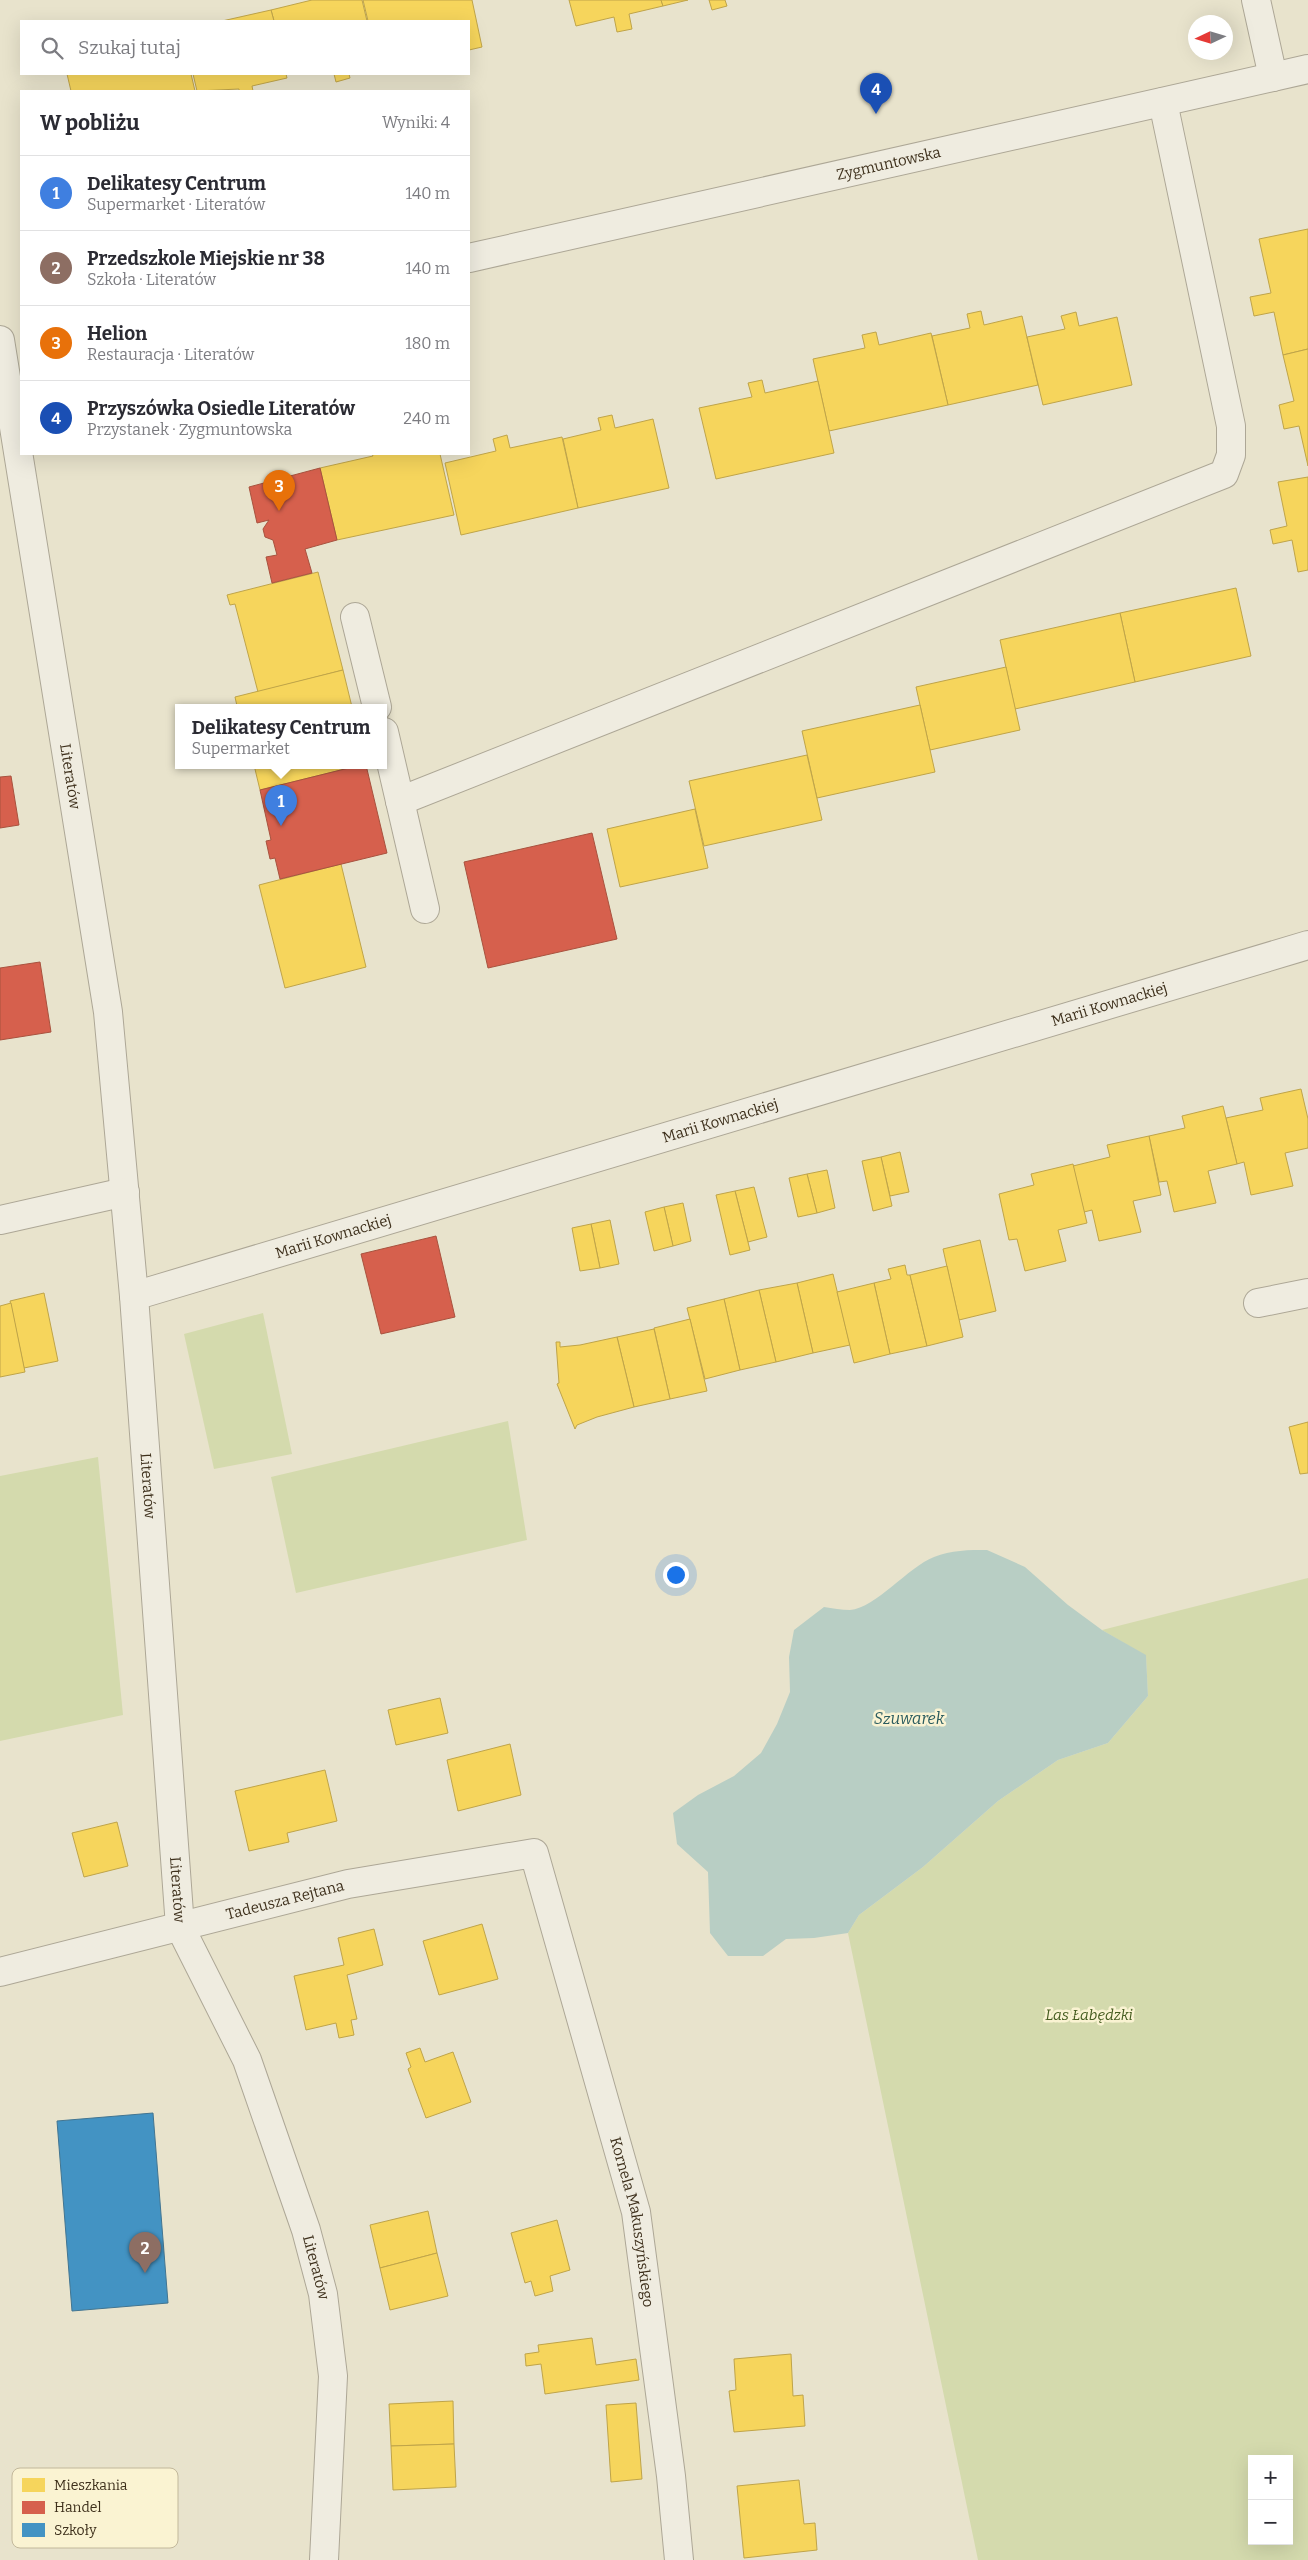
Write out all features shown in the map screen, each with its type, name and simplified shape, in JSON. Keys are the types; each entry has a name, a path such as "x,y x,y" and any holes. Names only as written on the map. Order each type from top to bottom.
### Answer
{"street":[{"path":"1256,0 1273,77"},
{"name":"Zygmuntowska","path":"470,258 1308,69"},
{"path":"400,801 1224,474 1231,455 1231,426 1162,102"},
{"name":"Literatów","path":"7,357 20,441"},
{"name":"Literatów","path":"22,455 108,1012 134,1296 180,1927 248,2060 306,2230 323,2294 333,2376 324,2560"},
{"path":"355,617 376,704"},
{"path":"387,745 425,909"},
{"name":"Marii Kownackiej","path":"134,1296 1308,945"},
{"path":"0,1220 125,1192"},
{"path":"1258,1303 1308,1293"},
{"name":"Tadeusza Rejtana","path":"0,1972 348,1884 534,1852 543,1892"},
{"name":"Kornela Makuszyńskiego","path":"543,1892 636,2212 671,2476 679,2560"}],"green space":[{"path":"263,1313 292,1454 214,1469 184,1334"},
{"path":"508,1421 527,1540 296,1593 271,1477"},
{"path":"98,1457 123,1715 0,1741 0,1476"},
{"name":"Las Łabędzki","path":"1308,1578 1308,2560 978,2560 848,1933 859,1915 923,1867 998,1801 1058,1760 1108,1743 1148,1696 1146,1656 1102,1630"}],"water":[{"name":"Szuwarek","path":"967,1550 987,1550 1025,1567 1068,1605 1102,1630 1146,1655 1148,1696 1108,1743 1058,1760 998,1801 923,1867 859,1915 848,1933 814,1938 786,1939 763,1956 728,1956 710,1933 708,1872 677,1844 673,1813 698,1795 734,1776 761,1753 777,1724 790,1692 789,1657 794,1630 824,1607 850,1610 860,1608 881,1595 924,1562 934,1557"}],"building: Mieszkania":[{"path":"312,0 362,0 367,20 274,20 271,10"},
{"path":"363,0 472,0 482,47 470,50 470,20 368,20"},
{"path":"569,0 661,0 663,6 629,14 632,29 617,32 614,17 576,26"},
{"path":"661,0 688,0 663,6"},
{"path":"709,0 725,0 727,6 712,10"},
{"path":"271,10 274,20 226,20"},
{"path":"67,75 191,75 195,90 71,90"},
{"path":"193,75 286,75 287,78 252,86 253,90 197,90"},
{"path":"334,75 349,75 350,78 336,82"},
{"path":"1308,229 1308,349 1283,355 1274,312 1254,316 1250,297 1271,293 1259,239"},
{"path":"981,311 984,325 1022,316 1038,385 948,405 932,336 970,328 967,314"},
{"path":"1076,312 1079,326 1117,317 1132,385 1043,405 1027,337 1065,329 1061,316"},
{"path":"876,332 879,345 931,333 948,405 829,431 813,359 865,348 862,335"},
{"path":"1308,349 1308,466 1299,426 1284,429 1279,405 1294,401 1283,355"},
{"path":"762,380 765,393 818,381 834,453 716,479 699,408 752,397 748,383"},
{"path":"612,415 615,428 653,419 669,488 578,508 563,439 601,430 598,418"},
{"path":"507,435 510,448 562,437 578,508 461,535 445,463 496,451 493,439"},
{"path":"440,455 454,515 337,540 320,468 373,456"},
{"path":"1308,477 1308,570 1298,572 1292,540 1273,544 1270,530 1287,526 1278,482"},
{"path":"318,572 343,670 258,692 235,604 230,605 227,595"},
{"path":"1236,588 1251,656 1135,682 1120,613"},
{"path":"1120,613 1135,682 1015,709 1000,640"},
{"path":"1006,667 1020,730 930,750 916,687"},
{"path":"343,670 351,704 237,704 235,697"},
{"path":"920,705 935,772 817,798 802,731"},
{"path":"807,755 822,820 704,846 689,781"},
{"path":"255,769 345,769 260,790"},
{"path":"695,809 708,868 620,887 607,829"},
{"path":"341,864 366,967 285,988 259,885"},
{"path":"1301,1089 1308,1119 1308,1148 1285,1153 1293,1186 1251,1195 1244,1162 1237,1164 1226,1118 1263,1110 1260,1098"},
{"path":"1223,1106 1237,1164 1208,1171 1216,1203 1174,1212 1167,1181 1159,1182 1149,1136 1185,1128 1182,1116"},
{"path":"1149,1136 1161,1195 1133,1201 1141,1232 1099,1241 1092,1210 1084,1212 1073,1166 1110,1157 1107,1145"},
{"path":"900,1152 909,1192 890,1196 881,1157"},
{"path":"881,1157 892,1206 873,1211 862,1161"},
{"path":"1073,1164 1087,1223 1058,1230 1066,1261 1025,1271 1017,1239 1009,1240 999,1194 1034,1185 1031,1174"},
{"path":"827,1170 835,1208 817,1213 807,1174"},
{"path":"807,1174 817,1213 798,1217 789,1178"},
{"path":"754,1187 767,1237 748,1242 735,1191"},
{"path":"735,1191 750,1250 730,1255 716,1195"},
{"path":"683,1203 691,1241 673,1246 664,1207"},
{"path":"664,1207 673,1246 654,1251 645,1212"},
{"path":"610,1220 619,1264 600,1268 591,1224"},
{"path":"591,1224 600,1268 580,1271 572,1228"},
{"path":"980,1240 996,1311 959,1320 943,1249"},
{"path":"905,1265 907,1275 910,1275 927,1346 890,1354 874,1283 891,1279 888,1269"},
{"path":"947,1266 963,1337 927,1346 910,1275"},
{"path":"833,1274 850,1345 813,1353 797,1283"},
{"path":"797,1283 813,1353 776,1362 759,1290"},
{"path":"874,1283 890,1354 854,1363 837,1292"},
{"path":"759,1290 776,1362 740,1370 724,1299"},
{"path":"44,1293 58,1361 24,1368 10,1301"},
{"path":"724,1299 740,1370 705,1379 687,1308"},
{"path":"11,1303 25,1372 0,1377 0,1306"},
{"path":"690,1319 707,1391 670,1399 654,1328"},
{"path":"654,1329 670,1399 634,1407 617,1337"},
{"path":"617,1337 634,1407 597,1417 577,1425 575,1429 557,1384 559,1383 556,1342 560,1342 560,1347"},
{"path":"1308,1422 1308,1473 1300,1474 1289,1427"},
{"path":"440,1698 448,1733 396,1745 388,1710"},
{"path":"510,1744 521,1795 458,1811 447,1760"},
{"path":"325,1770 337,1821 287,1833 289,1842 249,1851 235,1791"},
{"path":"117,1822 128,1866 84,1877 72,1833"},
{"path":"482,1924 498,1979 439,1995 423,1941"},
{"path":"374,1929 383,1965 347,1975 357,2019 351,2020 354,2035 339,2038 336,2023 306,2030 294,1976 344,1965 338,1938"},
{"path":"420,2048 425,2062 453,2052 471,2102 426,2118 408,2069 411,2067 406,2053"},
{"path":"428,2211 437,2253 380,2268 370,2225"},
{"path":"557,2220 570,2270 550,2276 553,2291 535,2296 531,2281 525,2283 511,2233"},
{"path":"437,2253 448,2296 390,2310 380,2268"},
{"path":"592,2338 596,2365 636,2359 639,2380 545,2394 541,2364 526,2366 525,2354 539,2352 538,2345"},
{"path":"791,2354 793,2396 803,2395 805,2426 734,2432 729,2391 736,2390 734,2359"},
{"path":"453,2401 454,2444 391,2446 389,2404"},
{"path":"636,2403 642,2479 611,2482 606,2405"},
{"path":"454,2444 456,2487 393,2490 391,2446"},
{"path":"799,2480 804,2524 815,2523 817,2550 744,2558 737,2486"}],"building: Handel":[{"path":"320,468 337,540 305,549 312,573 272,583 266,557 277,555 273,540 265,537 263,529 269,520 257,523 249,487"},
{"path":"345,769 367,769 387,853 280,879 275,858 270,859 266,841 271,840 260,790"},
{"path":"11,776 19,825 0,828 0,777"},
{"path":"592,833 617,939 488,968 464,862"},
{"path":"40,962 51,1032 0,1040 0,968"},
{"path":"436,1236 455,1317 381,1334 361,1254"}],"building: Szkoły":[{"path":"153,2113 168,2303 72,2311 57,2121"}],"place":[{"name":"Przyszówka Osiedle Literatów","path":"876,114"},
{"name":"Helion","path":"279,511"},
{"name":"Delikatesy Centrum","path":"281,826"},
{"name":"Przedszkole Miejskie nr 38","path":"145,2273"}]}
